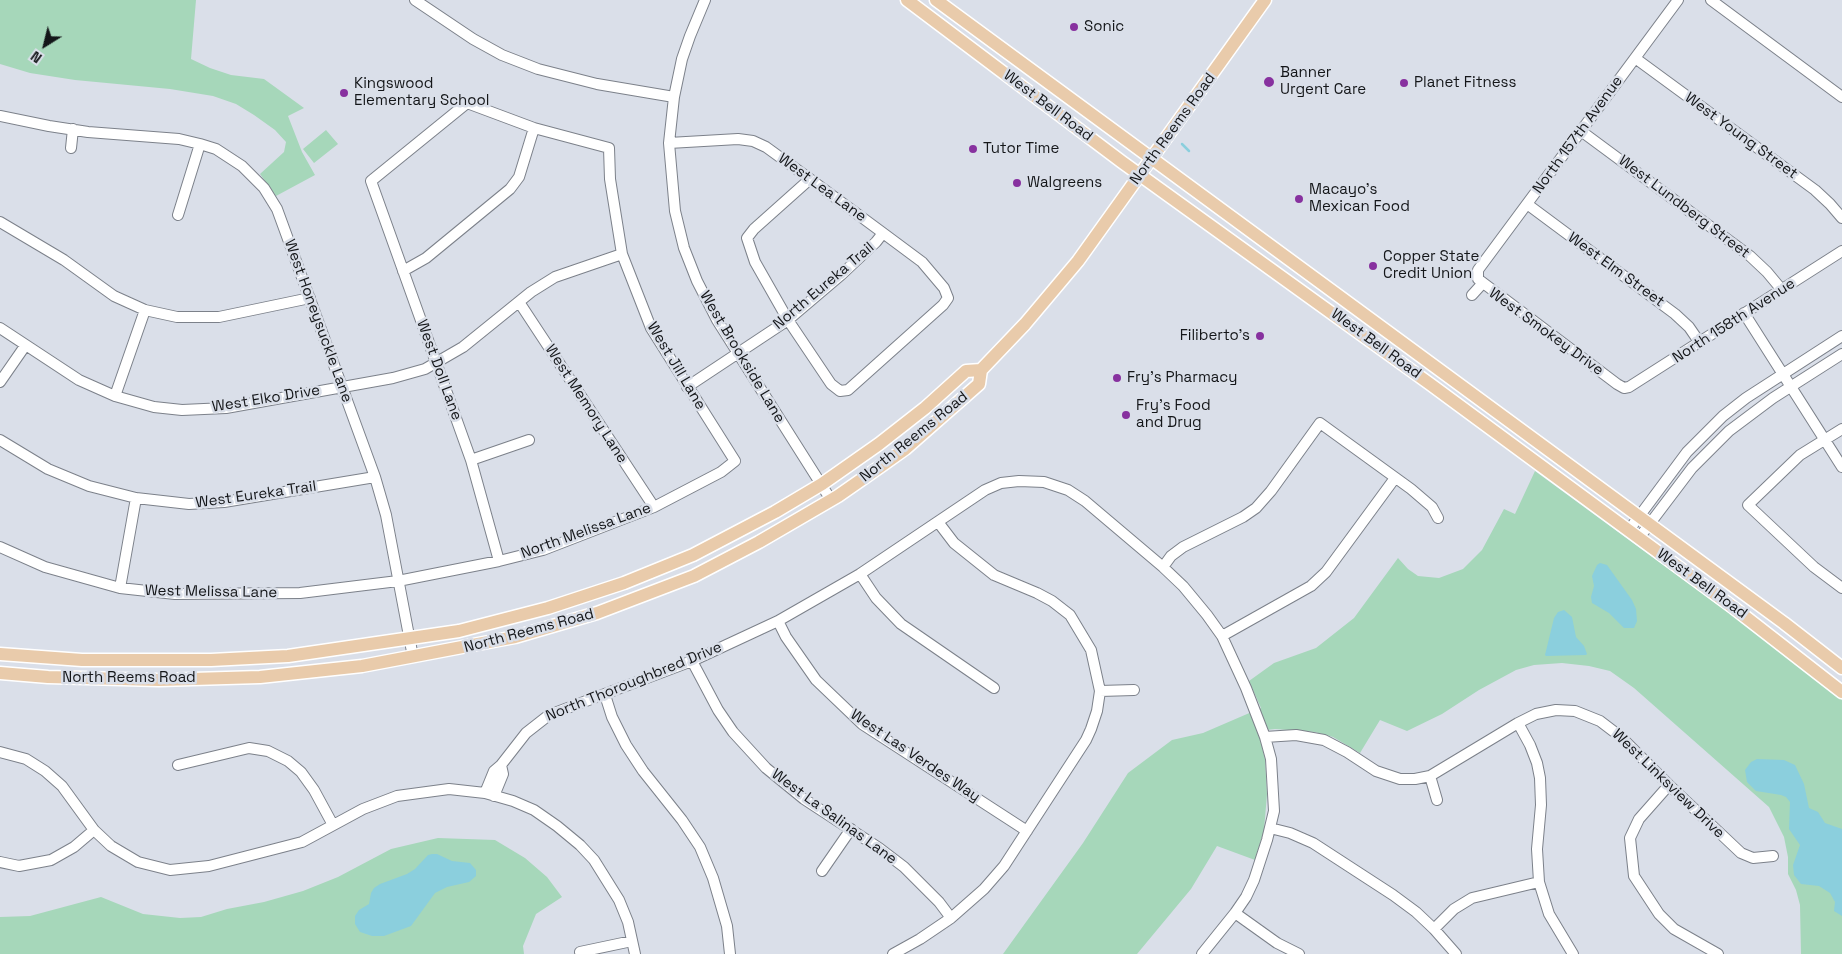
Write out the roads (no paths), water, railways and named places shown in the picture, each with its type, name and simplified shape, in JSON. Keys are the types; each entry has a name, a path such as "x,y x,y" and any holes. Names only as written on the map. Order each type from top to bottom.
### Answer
{"main road":[{"name":"West Bell Road","path":"907,0 1140,175 1634,534 1779,642 1842,692"},
{"name":"West Bell Road","path":"936,0 1650,524 1842,668"},
{"name":"North Reems Road","path":"0,672 48,677 150,680 260,677 362,666 515,637 597,613 694,576 760,542 831,500 904,449 979,384 981,370 1025,324 1083,254 1265,0"},
{"path":"923,12 935,12 962,29 974,27"},
{"path":"968,45 977,41 997,54 1014,58"},
{"path":"1310,297 1321,282"},
{"name":"North Reems Road","path":"0,654 82,660 211,660 288,656 459,630 548,608 624,583 692,555 776,512 850,465 925,408 966,371 981,370"}],"street":[{"path":"416,0 473,39 502,55 529,66 590,83 674,97"},
{"name":"West Brookside Lane","path":"705,0 686,48 674,97 669,143 675,211 684,248 697,281 717,320 831,500"},
{"name":"North 157th Avenue","path":"1478,270 1678,0"},
{"path":"1711,0 1842,97"},
{"name":"West Young Street","path":"1635,58 1815,190 1842,218"},
{"name":"West Doll Lane","path":"499,561 471,460 371,181 468,103 534,128"},
{"name":"West Honeysuckle Lane","path":"0,116 73,130 179,140 200,144 216,149 256,178 277,209 375,477 386,514 413,657"},
{"path":"403,271 426,258 510,189 518,177 534,128"},
{"name":"West Jill Lane","path":"534,128 609,148 610,179 622,254 651,328 735,461"},
{"path":"71,148 73,130"},
{"name":"West Lundberg Street","path":"1581,131 1750,256 1782,290"},
{"name":"West Lea Lane","path":"669,143 738,140 753,141 766,147 922,262 944,288 948,298 896,349 848,390 840,391 831,384 788,320"},
{"path":"178,215 200,144"},
{"path":"788,320 748,248 747,238 754,229 810,179"},
{"name":"West Elm Street","path":"1527,204 1676,314 1700,342"},
{"path":"0,222 64,260 114,296 145,310 177,317 219,317 310,298"},
{"name":"North Eureka Trail","path":"687,387 788,320 841,275 883,233"},
{"name":"North 158th Avenue","path":"1624,388 1632,386 1842,251"},
{"name":"West Elko Drive","path":"0,328 79,380 115,396 154,406 182,410 226,408 393,378 425,369 437,364 463,347 519,302 555,277 622,254"},
{"name":"West Smokey Drive","path":"1478,270 1476,276 1482,284 1624,388"},
{"path":"1472,295 1482,284"},
{"name":"West Memory Lane","path":"519,302 654,507"},
{"path":"115,396 145,310"},
{"path":"1744,314 1842,467"},
{"path":"1634,534 1639,516 1680,460 1696,442 1739,403 1842,336"},
{"path":"0,382 25,346"},
{"path":"1634,534 1650,524 1692,468 1720,439 1749,414 1842,354"},
{"path":"1163,567 1171,556 1183,547 1243,517 1256,508 1271,491 1320,423 1432,507 1438,518"},
{"path":"1842,429 1800,455 1748,505 1814,567 1842,588"},
{"name":"West Eureka Trail","path":"0,440 48,469 89,486 136,498 189,504 224,502 375,477"},
{"path":"471,460 529,440"},
{"name":"North Melissa Lane","path":"398,581 499,561 543,550 654,507 721,472 735,461"},
{"path":"1222,636 1311,586 1321,577 1395,478"},
{"name":"North Thoroughbred Drive","path":"490,795 503,774 501,765 516,743 536,723 565,708 605,695 692,661 778,621 860,574 985,490 1001,483 1044,482 1068,490 1085,501 1183,586 1222,636 1246,688 1265,737 1271,759 1273,784 1274,811 1270,828 1254,880 1235,914 1202,954"},
{"path":"120,588 136,498"},
{"path":"893,954 951,918 984,889 1004,866 1091,729 1100,691 1091,650 1070,615 1052,601 1037,593 994,575 954,543 938,522"},
{"name":"West Melissa Lane","path":"0,547 45,568 82,579 120,588 175,594 300,593 398,581"},
{"path":"860,574 876,598 901,624 994,688"},
{"name":"West Las Verdes Way","path":"778,621 816,680 862,724 1028,831"},
{"name":"West La Salinas Lane","path":"692,661 706,691 718,710 749,751 783,783 804,799 879,848 904,867 939,902 951,918"},
{"path":"1100,691 1134,690"},
{"path":"605,695 612,717 630,751 700,847 713,878 727,926 730,954"},
{"name":"West Linksview Drive","path":"1265,737 1296,735 1314,738 1335,745 1382,774 1400,779 1415,779 1430,776 1536,714 1556,710 1575,711 1600,721 1621,737 1740,853 1753,858 1773,856"},
{"path":"1518,723 1537,763 1541,784 1537,849 1539,882 1549,914 1572,954"},
{"path":"178,765 250,748 268,751 288,761 301,772 314,790 333,825"},
{"path":"0,752 26,759 45,771 62,786 94,830 111,846 132,859 154,867 170,870 208,866 302,842 363,809 397,796 449,789 490,795 513,801 534,810 557,826 580,845 594,860 616,894 628,922 635,954"},
{"path":"1430,776 1437,800"},
{"path":"1669,785 1640,819 1630,838 1634,876 1659,914 1674,929 1718,954"},
{"path":"1270,828 1290,833 1313,843 1393,895 1416,912 1456,954"},
{"path":"822,872 851,829"},
{"path":"0,862 19,866 50,860 74,847 94,830"},
{"path":"1434,929 1454,909 1472,898 1539,882"},
{"path":"1235,914 1277,943 1299,954"},
{"path":"580,952 632,941"}],"water":[{"path":"1600,563 1607,565 1632,600 1636,609 1637,621 1634,628 1624,628 1609,613 1592,603 1591,597 1594,586 1592,576 1597,565"},
{"path":"1564,610 1572,617 1576,637 1584,646 1586,655 1545,655 1554,618 1558,612"},
{"path":"1757,759 1784,760 1795,765 1804,784 1809,808 1818,812 1825,823 1842,829 1842,916 1834,911 1835,902 1830,893 1819,886 1801,884 1794,875 1793,865 1800,845 1789,829 1790,802 1781,795 1756,791 1747,782 1745,770 1751,762"},
{"path":"437,854 452,861 470,863 476,870 476,876 469,882 447,887 435,893 411,926 384,936 372,936 360,932 355,924 355,916 359,910 369,904 374,888 407,874 415,869 428,855"}],"waterway":[{"path":"1182,144 1189,151"}],"place":[{"name":"Sonic","path":"1074,27"},
{"name":"Banner Urgent Care","path":"1269,82"},
{"name":"Planet Fitness","path":"1404,83"},
{"name":"Kingswood Elementary School","path":"344,93"},
{"name":"Tutor Time","path":"973,149"},
{"name":"Walgreens","path":"1017,183"},
{"name":"Macayo's Mexican Food","path":"1299,199"},
{"name":"Copper State Credit Union","path":"1373,266"},
{"name":"Filiberto's","path":"1260,336"},
{"name":"Fry's Pharmacy","path":"1117,378"},
{"name":"Fry's Food and Drug","path":"1126,415"}]}
